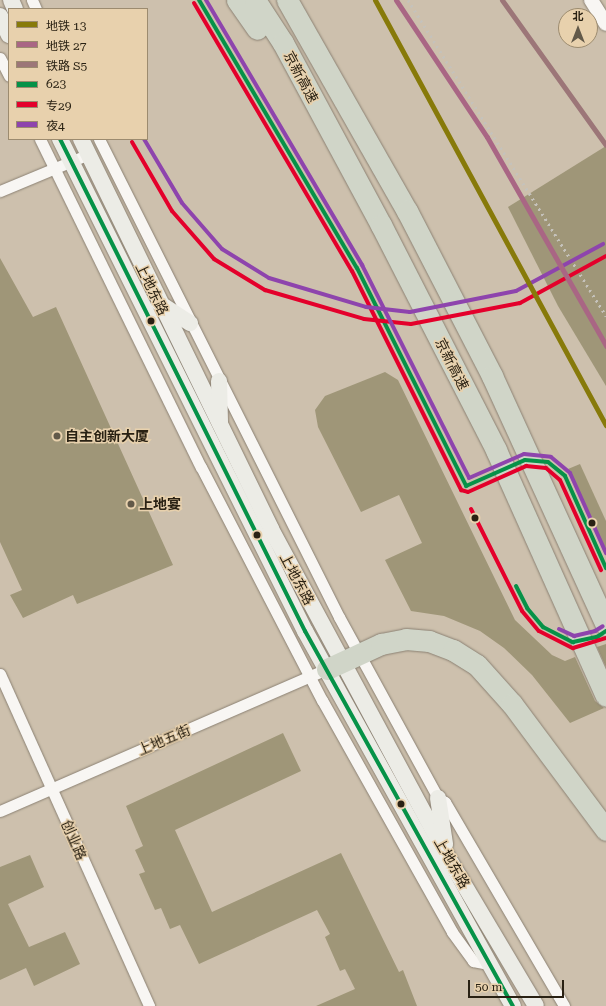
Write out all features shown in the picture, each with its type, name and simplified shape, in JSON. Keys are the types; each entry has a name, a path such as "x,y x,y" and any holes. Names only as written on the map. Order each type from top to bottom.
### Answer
{"highway":[{"path":"237,0 332,134"},
{"name":"京新高速","path":"255,0 282,43 332,134 496,450 606,696"},
{"name":"京新高速","path":"287,0 407,211 492,376 606,625"},
{"path":"335,666 381,644 406,639 429,641 453,650 477,665 512,704 606,830"}],"main road":[{"path":"0,16 8,33"},
{"name":"上地东路","path":"60,140 302,624 335,666 536,1006"},
{"name":"上地东路","path":"81,140 335,666 489,964 513,1006"},
{"path":"159,303 190,323"},
{"path":"219,381 220,428"},
{"path":"438,798 447,856"}],"street":[{"path":"591,0 606,24"},
{"path":"0,58 8,74"},
{"path":"43,140 54,168 201,467 335,666 438,798 445,802 564,1006"},
{"path":"99,140 219,381 335,666"},
{"path":"0,191 88,154"},
{"name":"上地五街","path":"0,811 335,666"},
{"name":"创业路","path":"0,674 149,1006"}],"building":[{"path":"606,146 606,386 558,306 508,207"},
{"name":"自主创新大厦","path":"0,258 33,317 56,307 173,565 77,604 73,595 23,618 10,595 22,590 0,542"},
{"path":"385,372 398,380 515,620 552,655 565,661 575,657 595,701 604,708 570,723 532,675 504,648 480,631 444,616 411,611 385,560 422,543 399,495 361,512 318,427 315,410 325,396"},
{"path":"580,464 606,521 606,553 568,469"},
{"path":"606,644 606,667 597,647"},
{"path":"283,733 301,771 175,830 212,912 341,853 399,972 403,970 417,1006 316,1006 355,989 345,969 340,971 325,937 330,934 317,910 199,964 180,925 170,929 161,908 155,910 139,874 145,872 135,850 143,846 126,806"},
{"path":"30,855 44,887 8,904 29,947 65,932 80,964 34,986 26,968 0,980 0,867"}],"railway":[{"path":"408,0 606,316"}],"metro line":[{"name":"13","path":"375,0 606,425"},
{"name":"27","path":"396,0 487,137 606,346"}],"rail line":[{"name":"S5","path":"502,0 606,145"}],"transit line":[{"name":"623","path":"199,0 357,268 466,486 525,460 548,462 565,476 606,568"},
{"name":"夜4","path":"206,0 362,265 469,478 524,454 551,457 570,473 606,553"},
{"name":"专29","path":"194,3 352,271 461,490 468,492 526,466 546,468 560,480 601,570"},
{"name":"623","path":"60,140 305,631 513,1006"},
{"name":"夜4","path":"145,140 182,203 222,249 269,278 366,307 410,312 516,291 603,244"},
{"name":"专29","path":"132,142 172,211 214,259 265,290 364,319 411,324 520,303 606,256"},
{"name":"专29","path":"471,509 522,611 539,631 573,648 606,638"},
{"name":"623","path":"516,586 527,608 543,627 573,642 597,637 606,631"},
{"name":"夜4","path":"559,629 574,636 595,631 603,626"}],"place":[{"name":"自主创新大厦","path":"57,436"},
{"name":"上地宴","path":"131,504"}]}
